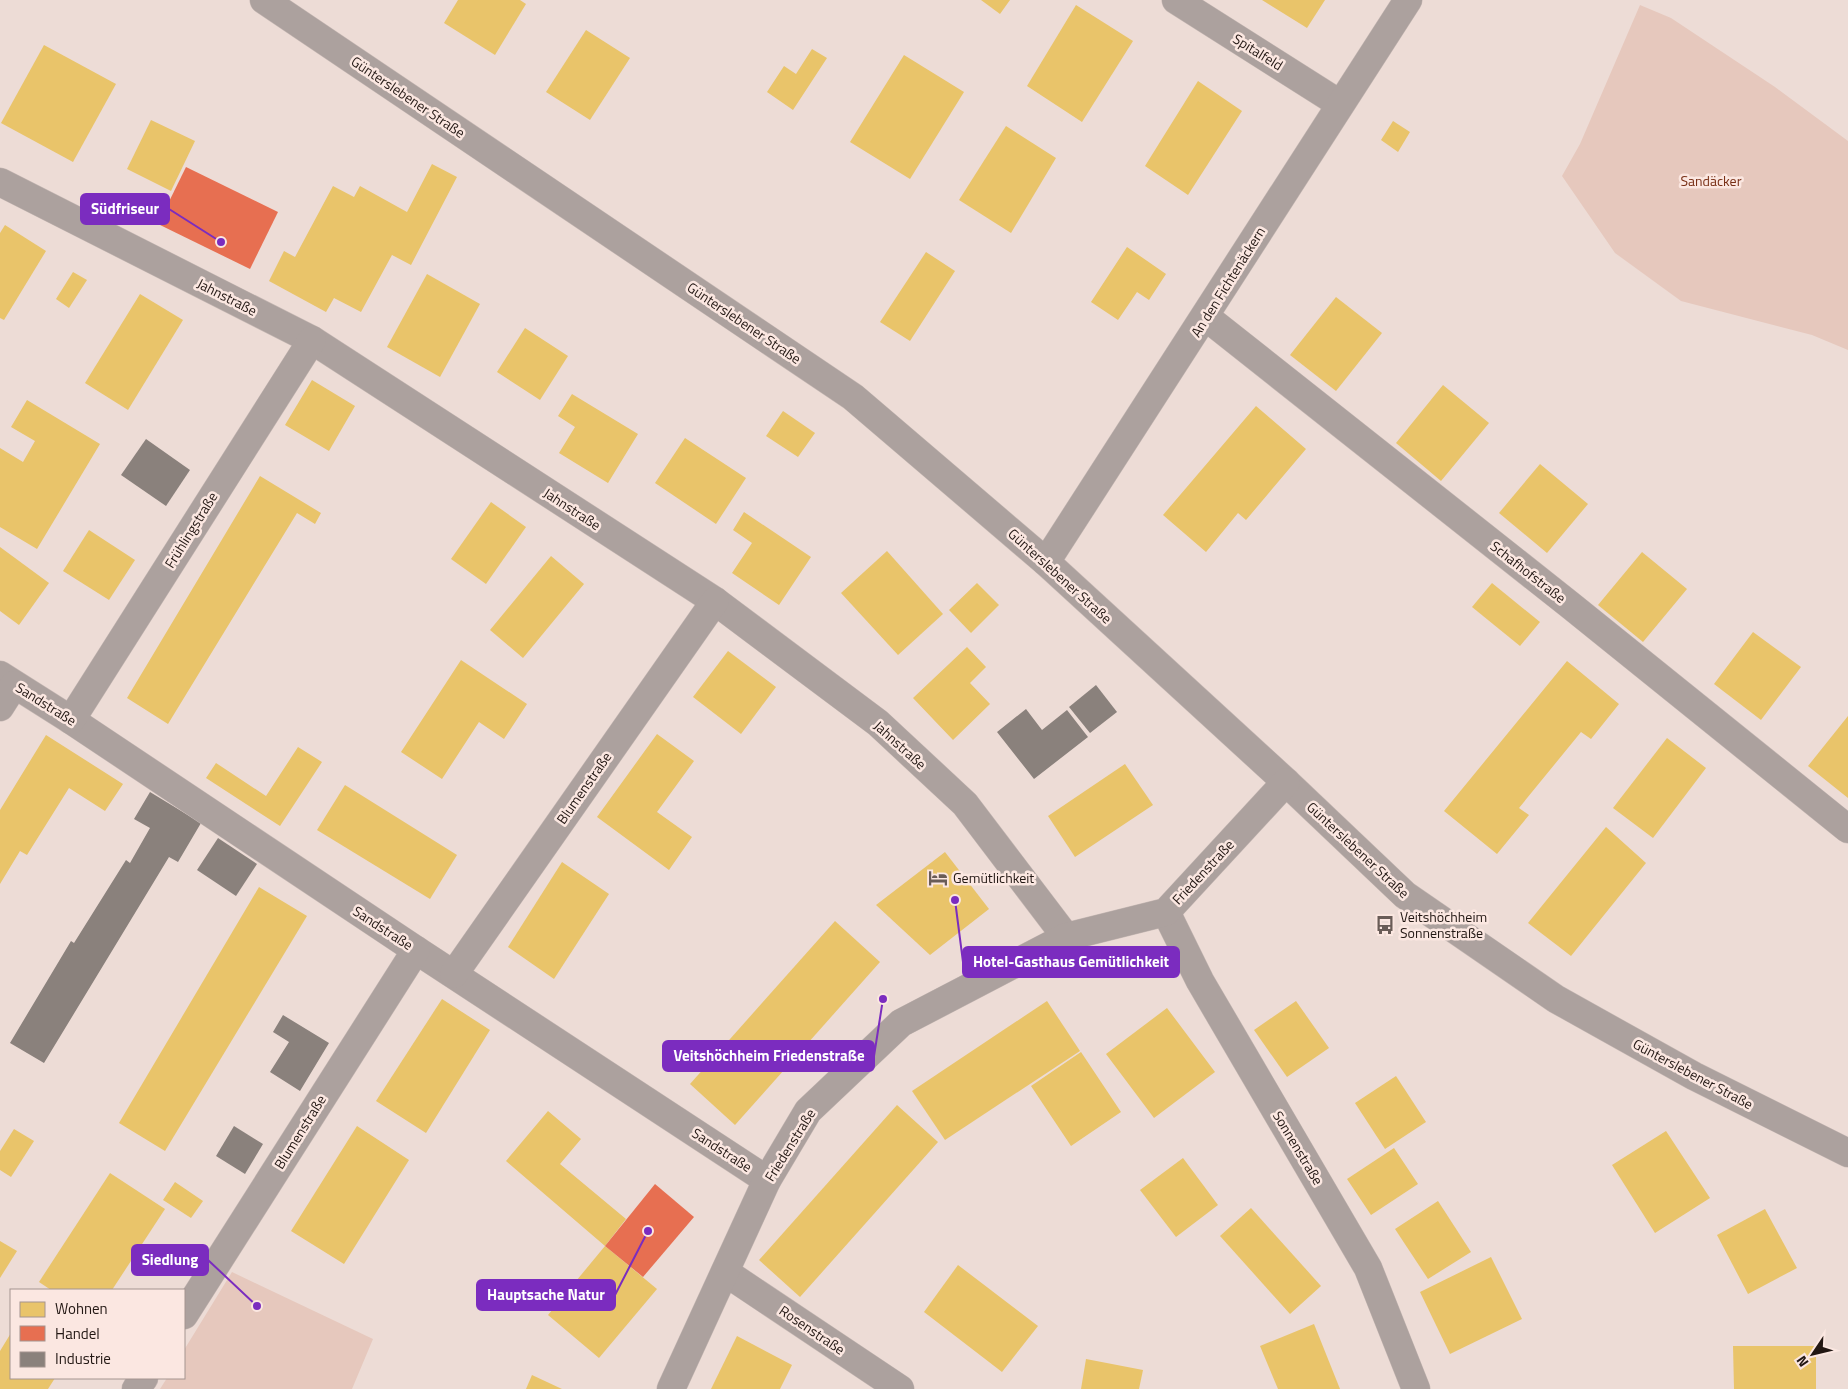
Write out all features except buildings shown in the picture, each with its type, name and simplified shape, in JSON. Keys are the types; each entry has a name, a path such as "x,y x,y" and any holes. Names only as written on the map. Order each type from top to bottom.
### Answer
{"street":[{"name":"Günterslebener Straße","path":"264,0 853,397 1046,562 1286,782 1405,895 1556,999 1694,1076 1848,1153"},
{"name":"Spitalfeld","path":"1176,0 1340,104"},
{"name":"An den Fichtenäckern","path":"1046,562 1206,317 1408,0"},
{"name":"Jahnstraße","path":"0,182 312,340 715,601 878,723 965,804 1066,937"},
{"name":"Schafhofstraße","path":"1206,317 1563,599 1848,829"},
{"name":"Frühlingstraße","path":"70,720 312,340"},
{"name":"Blumenstraße","path":"454,974 715,601"},
{"name":"Sandstraße","path":"7,680 767,1180"},
{"path":"0,707 7,680"},
{"name":"Friedenstraße","path":"671,1389 767,1180 808,1111 901,1023 1066,937 1166,912 1286,782"},
{"name":"Sonnenstraße","path":"1166,912 1200,982 1368,1268 1416,1389"},
{"name":"Blumenstraße","path":"185,1313 416,950"},
{"name":"Rosenstraße","path":"725,1272 900,1389"}],"green space":[{"name":"Sandäcker","path":"1640,5 1671,18 1775,87 1848,141 1848,350 1812,335 1681,301 1615,253 1562,176 1580,144"},
{"path":"232,1272 373,1339 352,1389 160,1389 166,1379 185,1379 185,1348"}],"place":[{"name":"Südfriseur","path":"221,242"},
{"name":"Gemütlichkeit","path":"938,878"},
{"name":"Hotel-Gasthaus Gemütlichkeit","path":"955,900"},
{"name":"Veitshöchheim Sonnenstraße","path":"1385,925"},
{"name":"Veitshöchheim Friedenstraße","path":"883,999"},
{"name":"Hauptsache Natur","path":"648,1231"},
{"name":"Siedlung","path":"257,1306"}]}
